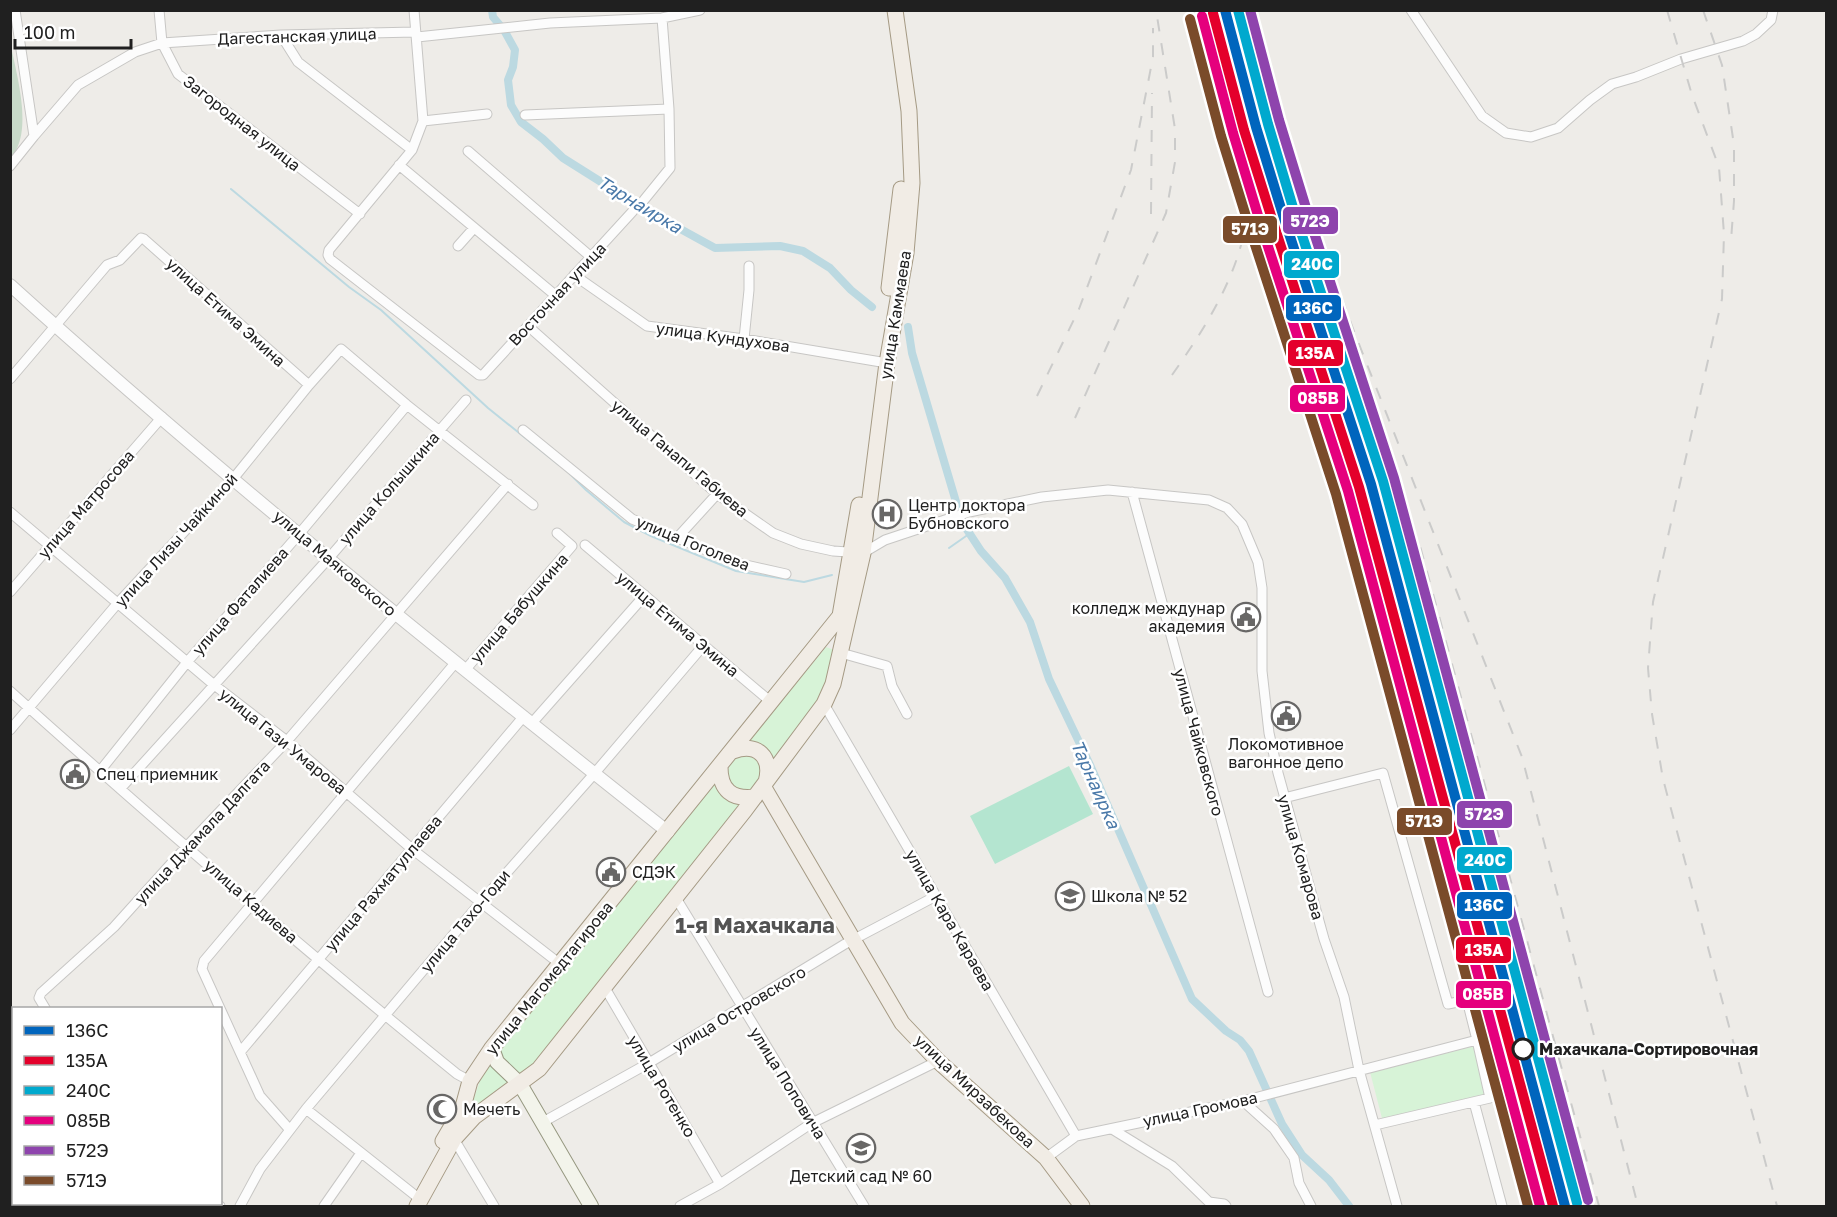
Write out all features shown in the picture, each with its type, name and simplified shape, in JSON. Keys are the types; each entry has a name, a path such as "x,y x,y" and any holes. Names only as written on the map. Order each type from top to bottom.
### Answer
{"main road":[{"name":"улица Каммаева","path":"844,617 858,552 902,183 900,111 886,10"},
{"name":"улица Каммаева","path":"882,363 906,253 912,183 909,111 895,10"},
{"path":"414,1202 454,1139 474,1117 539,1069 676,898 824,704 833,684 841,653 844,617"},
{"path":"733,751 752,748 761,753 767,762 769,772 760,790 744,799 733,796 725,788 720,778 720,767 771,702 844,617"},
{"name":"улица Магомедтагирова","path":"414,1202 463,1107 470,1081 492,1048 720,767"},
{"name":"улица Мирзабекова","path":"760,790 849,942 896,1028 1046,1158 1083,1206"},
{"path":"492,1048 497,1062 522,1082 591,1206"},
{"name":"улица Мирзабекова","path":"935,1063 1041,1163 1073,1206"},
{"path":"544,1121 597,1206"}],"street":[{"path":"15,10 34,136"},
{"name":"Загородная улица","path":"159,10 162,43 178,74 360,214"},
{"path":"360,214 412,150 423,121 414,10"},
{"name":"Дагестанская улица","path":"10,166 78,85 135,52 162,43 281,35 416,34 490,30 663,18 700,10"},
{"path":"1411,10 1482,116 1506,133 1531,137 1558,128 1612,84 1681,59 1743,41 1756,34 1771,20 1773,10"},
{"path":"644,200 670,168 663,18"},
{"path":"281,35 298,62 412,150"},
{"path":"525,115 669,109"},
{"path":"423,121 487,114"},
{"path":"468,151 591,257"},
{"path":"399,165 555,296"},
{"name":"Восточная улица","path":"360,214 329,250 330,259 479,375 486,373 633,211"},
{"path":"458,246 474,228"},
{"name":"улица Етима Эмина","path":"56,326 107,265 120,260 137,241 144,239 309,385"},
{"path":"744,339 749,266"},
{"name":"улица Кундухова","path":"574,275 646,326 744,339 882,363"},
{"name":"улица Маяковского","path":"10,285 232,478 668,832"},
{"path":"10,379 56,326"},
{"name":"улица Ганапи Габиева","path":"528,326 717,494 773,533 801,544 833,551 858,552"},
{"name":"улица Лизы Чайкиной","path":"10,730 117,604 232,478 341,349 407,405"},
{"name":"улица Колышкина","path":"120,789 329,558 466,400"},
{"path":"407,405 533,505"},
{"name":"улица Фаталиева","path":"100,771 188,661 300,533 407,405"},
{"name":"улица Матросова","path":"10,592 162,417"},
{"name":"улица Гоголева","path":"523,430 632,519 737,563 786,574"},
{"name":"улица Джамала Далгата","path":"44,1007 39,998 41,993 114,927 286,741 508,484"},
{"path":"858,552 885,540 969,512 1042,497 1108,490 1132,492"},
{"name":"улица Комарова","path":"1132,492 1209,500 1227,508 1242,524 1258,562 1262,588 1264,682 1269,733 1284,798 1324,939 1344,997 1359,1070 1397,1206"},
{"name":"улица Чайковского","path":"1132,492 1268,992"},
{"path":"677,538 717,494"},
{"name":"улица Гази Умарова","path":"10,512 213,684 286,741 412,849 560,964"},
{"name":"улица Бабушкина","path":"220,1007 202,969 204,961 347,793 572,546 557,533"},
{"name":"улица Етима Эмина","path":"585,545 771,702"},
{"name":"улица Рахматуллаева","path":"241,1051 412,849 528,719 645,596"},
{"name":"улица Тахо-Годи","path":"240,1206 260,1169 306,1109 480,903 704,646"},
{"path":"841,653 887,666 892,686 907,714"},
{"name":"улица Кадиева","path":"10,691 120,789 386,1016 458,1074 470,1081"},
{"name":"улица Кара Караева","path":"824,704 1077,1136"},
{"path":"1284,798 1383,772 1448,1004 1467,1000 1490,1098 1375,1125"},
{"name":"улица Островского","path":"544,1121 649,1063 849,942 936,896"},
{"name":"улица Поповича","path":"676,898 864,1206"},
{"name":"улица Ротенко","path":"605,988 720,1184"},
{"name":"улица Бабушкина","path":"222,1011 260,1096 290,1130"},
{"name":"улица Громова","path":"1046,1158 1077,1136 1243,1101 1477,1040"},
{"path":"680,1206 720,1184 812,1123 935,1063"},
{"path":"1243,1101 1274,1129 1294,1158 1299,1183 1311,1206"},
{"path":"1474,1102 1502,1206"},
{"path":"306,1109 361,1153 414,1202"},
{"path":"1112,1129 1172,1166 1209,1204 1226,1206"},
{"path":"454,1139 494,1206"},
{"path":"324,1206 361,1153"}],"green space":[{"path":"10,41 23,119 17,148 10,159"},
{"path":"826,647 834,650 829,682 819,704 775,763 766,747 748,742"},
{"path":"745,756 757,761 762,773 757,785 745,790 733,785 728,773 733,761"},
{"path":"1069,766 1093,814 995,864 970,816"},
{"path":"715,781 721,795 728,801 744,804 529,1071 519,1073 501,1058 501,1048"},
{"path":"1475,1046 1487,1096 1383,1122 1370,1072"},
{"path":"491,1061 511,1082 470,1110 484,1069"}],"waterway":[{"name":"Тарнаирка","path":"492,10 493,17 504,30 515,50 513,67 508,80 511,105 521,122 563,158 644,209 715,248 780,246 803,251 830,268 851,290 872,307"},
{"path":"231,189 349,287 381,310 488,408 559,465"},
{"name":"Тарнаирка","path":"908,327 912,353 962,522 981,551 1005,578 1030,622 1049,679 1091,767 1192,999 1226,1031 1240,1040 1249,1051 1282,1124 1302,1155 1329,1180 1349,1206"},
{"path":"566,470 624,522 651,536 736,571 804,582 832,575"},
{"path":"949,548 969,534"}],"railway":[{"path":"1075,418 1166,213 1175,162 1175,129 1156,10"},
{"path":"1172,375 1211,316 1222,295 1239,252 1248,206 1246,174 1235,126 1203,10"},
{"path":"1667,10 1692,95 1719,167 1724,234 1722,299 1653,602 1648,668 1652,714 1663,779 1777,1206"},
{"path":"1703,10 1722,65 1734,145 1731,240"},
{"path":"1037,396 1079,309 1131,170 1153,57 1153,28"},
{"path":"1151,214 1152,93"},
{"path":"1309,208 1355,334 1522,757 1638,1206"},
{"path":"1340,417 1376,525 1399,636"},
{"path":"1386,458 1420,546 1599,1206"}],"transit line":[{"name":"136С","path":"1225,10 1256,127 1283,215 1371,484 1565,1206"},
{"name":"240С","path":"1238,10 1294,211 1383,481 1577,1203"},
{"name":"572Э","path":"1250,10 1279,120 1306,208 1394,478 1588,1200"},
{"name":"135А","path":"1213,13 1244,130 1359,487 1553,1206"},
{"name":"085В","path":"1202,16 1233,133 1260,222 1348,491 1540,1206"},
{"name":"571Э","path":"1190,19 1221,136 1336,494 1528,1206"}],"place":[{"name":"Центр доктора Бубновского","path":"887,514"},
{"name":"колледж междунар академия","path":"1246,617"},
{"name":"Локомотивное вагонное депо","path":"1286,716"},
{"name":"Спец приемник","path":"75,774"},
{"name":"СДЭК","path":"611,872"},
{"name":"Школа № 52","path":"1070,896"},
{"name":"Махачкала-Сортировочная","path":"1523,1049"},
{"name":"Мечеть","path":"442,1109"},
{"name":"Детский сад № 60","path":"861,1148"}],"district":[{"name":"1-я Махачкала","path":"755,924"}]}
